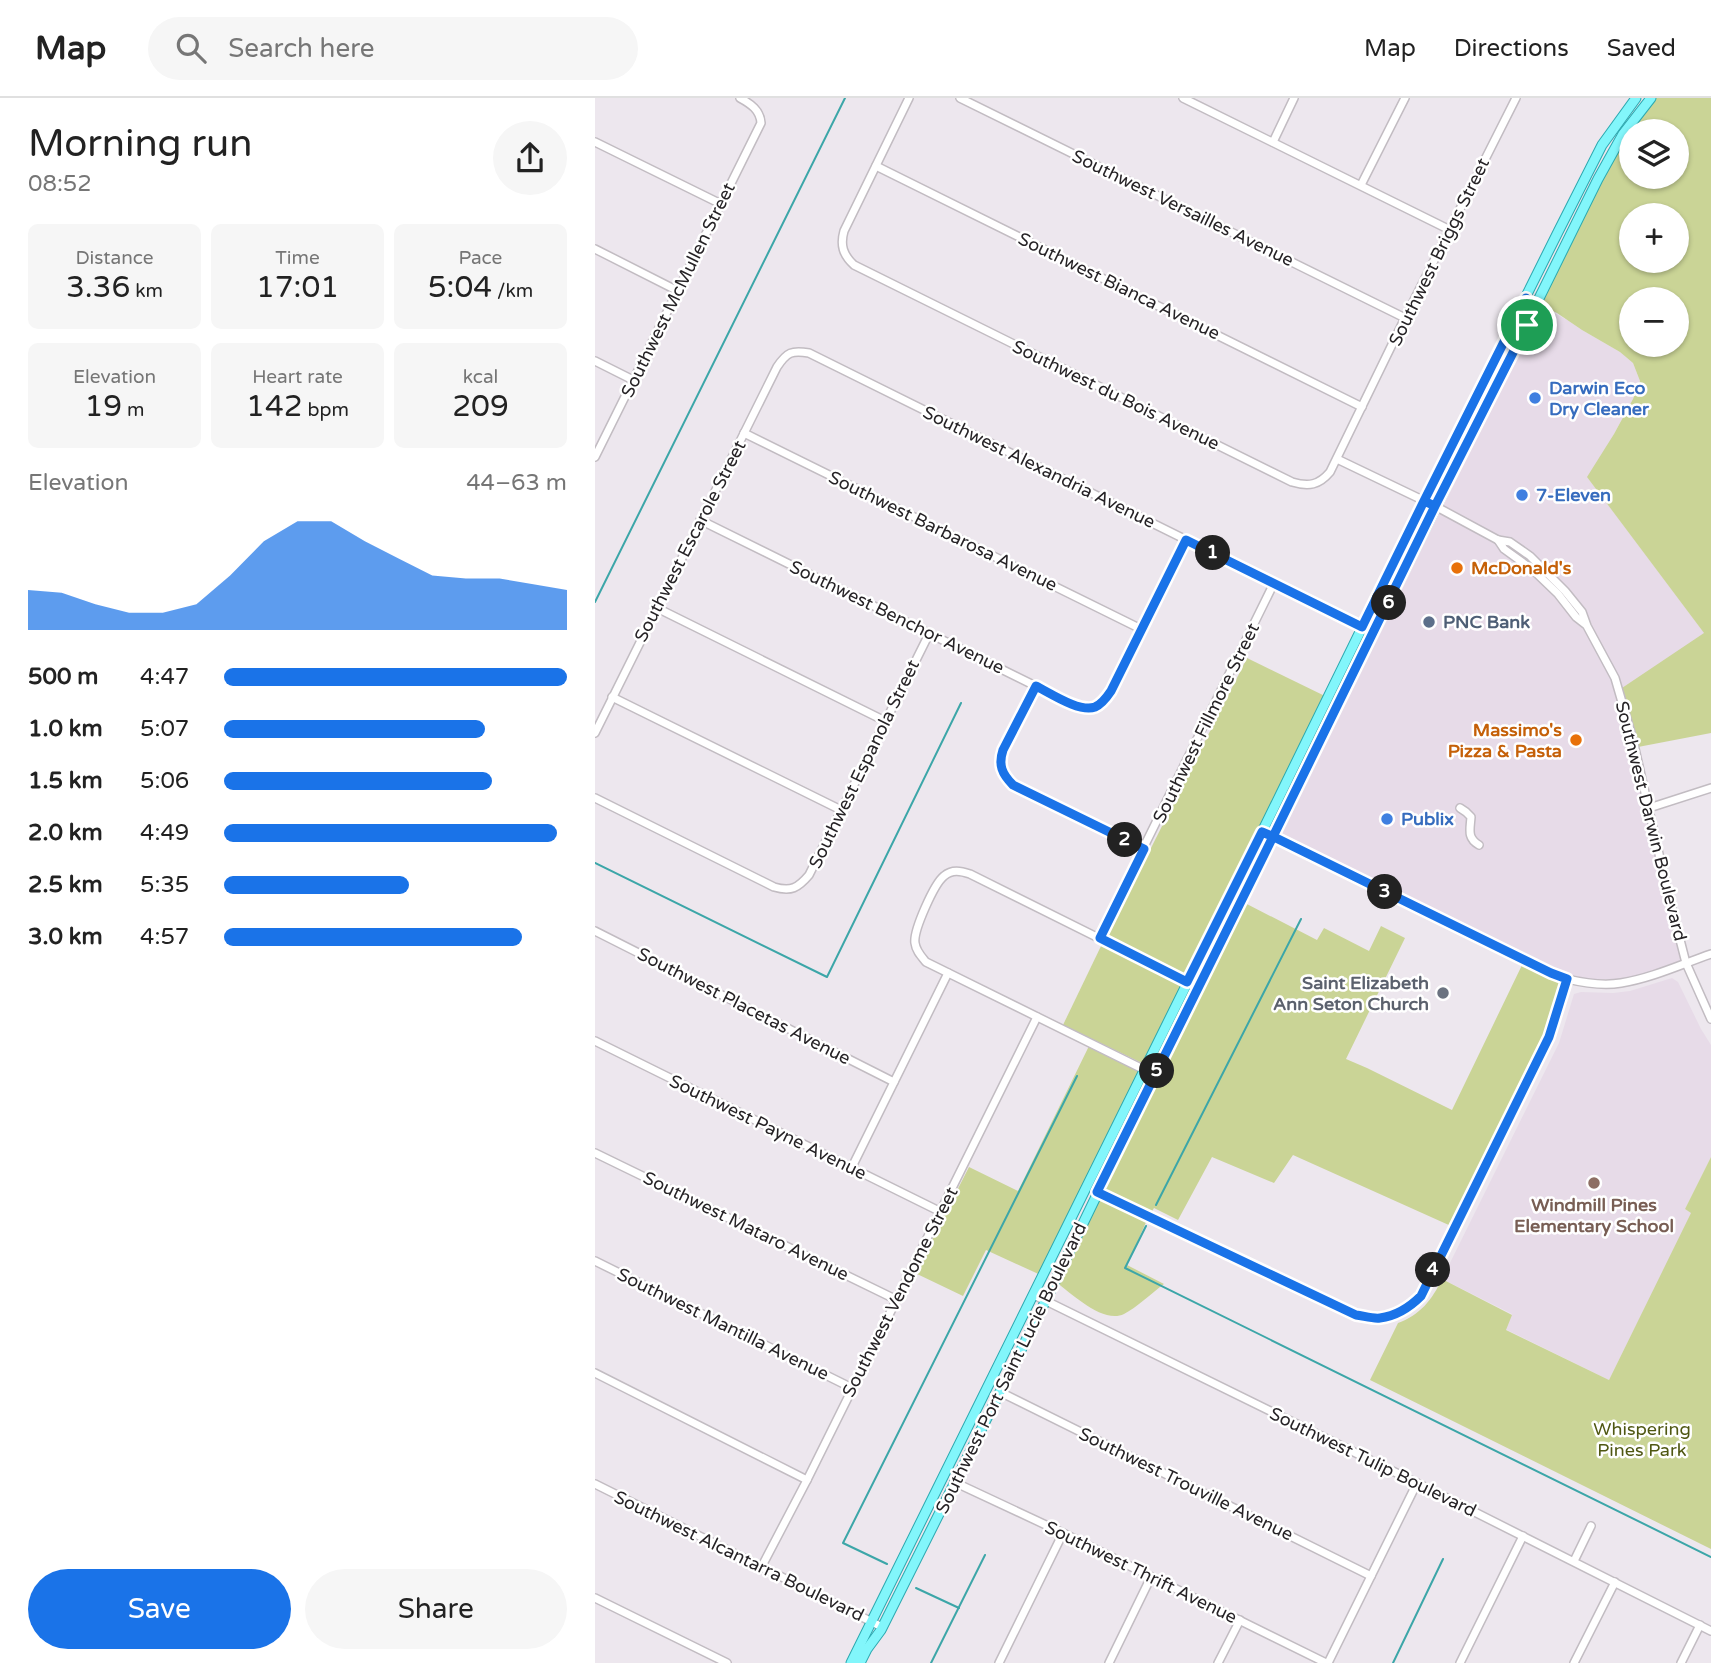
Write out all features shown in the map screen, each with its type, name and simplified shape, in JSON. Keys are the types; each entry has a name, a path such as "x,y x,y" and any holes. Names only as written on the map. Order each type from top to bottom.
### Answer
{"main road":[{"name":"Southwest Port Saint Lucie Boulevard","path":"851,1663 1602,145 1636,98"},
{"name":"Southwest Port Saint Lucie Boulevard","path":"860,1663 883,1627 1046,1300 1598,179 1623,134 1651,98"},
{"path":"1526,298 1527,325"},
{"path":"1362,627 1363,655"}],"street":[{"name":"Southwest McMullen Street","path":"595,457 761,123 758,111 740,98"},
{"path":"876,166 909,98"},
{"name":"Southwest Versailles Avenue","path":"960,98 1405,318"},
{"path":"1183,98 1450,230"},
{"path":"1273,142 1294,98"},
{"path":"1361,185 1405,98"},
{"name":"Southwest Briggs Street","path":"1362,407 1516,98"},
{"path":"595,142 721,204"},
{"name":"Southwest du Bois Avenue","path":"876,166 842,239 846,258 854,265 1303,486 1314,485 1331,472 1362,407"},
{"name":"Southwest Bianca Avenue","path":"876,166 1362,407"},
{"path":"595,249 678,291"},
{"name":"Southwest Escarole Street","path":"595,733 777,367 789,353"},
{"name":"Southwest Alexandria Avenue","path":"789,353 809,353 1362,627"},
{"path":"595,361 633,380"},
{"name":"Southwest Barbarosa Avenue","path":"744,433 1141,629"},
{"name":"Southwest Darwin Boulevard","path":"1337,459 1498,540 1504,549 1542,578 1587,626 1615,678 1633,740 1686,962 1711,1019"},
{"name":"Southwest Benchor Avenue","path":"700,520 1078,707 1095,707 1104,700 1141,629"},
{"path":"1141,629 1186,540"},
{"name":"Southwest Fillmore Street","path":"1100,938 1274,583"},
{"path":"657,608 885,721"},
{"name":"Southwest Espanola Street","path":"595,798 774,887 785,890 794,888 809,875 929,634"},
{"path":"1036,686 1000,759 1006,778 1013,785 1144,849"},
{"path":"613,697 841,810"},
{"path":"1649,808 1711,788"},
{"path":"1460,808 1471,817 1470,836 1479,845"},
{"path":"1262,832 1567,979 1584,983 1619,984 1711,954"},
{"path":"1155,1075 926,962 919,955 914,939 917,927 937,884 943,876 959,870 1187,982"},
{"name":"Southwest Placetas Avenue","path":"595,931 894,1082"},
{"path":"852,1168 948,973"},
{"path":"1097,1192 1356,1315 1379,1318 1412,1306 1421,1296 1544,1048 1567,979"},
{"name":"Southwest Vendome Street","path":"762,1566 1037,1017"},
{"name":"Southwest Payne Avenue","path":"595,1041 941,1212"},
{"name":"Southwest Mataro Avenue","path":"595,1153 897,1300"},
{"name":"Southwest Mantilla Avenue","path":"595,1261 852,1388"},
{"name":"Southwest Tulip Boulevard","path":"1034,1294 1711,1631"},
{"path":"595,1373 807,1480"},
{"name":"Southwest Trouville Avenue","path":"1000,1392 1371,1576"},
{"name":"Southwest Thrift Avenue","path":"954,1482 1327,1663"},
{"path":"1327,1663 1417,1483"},
{"name":"Southwest Alcantarra Boulevard","path":"595,1484 883,1627"},
{"path":"1574,1561 1591,1526"},
{"path":"999,1663 1063,1533"},
{"path":"1460,1663 1523,1536"},
{"path":"1109,1663 1151,1577"},
{"path":"1574,1663 1615,1582"},
{"path":"595,1598 727,1663"},
{"path":"1219,1663 1240,1620"},
{"path":"1681,1663 1700,1625"}],"shaded area":[{"path":"1540,305 1619,351 1619,357 1626,357 1633,363 1640,381 1633,399 1588,478 1705,634 1622,689 1585,611 1550,569 1512,538 1498,535 1440,504"},
{"path":"1436,511 1496,544 1502,552 1531,573 1585,631 1611,680 1629,742 1681,960 1644,974 1619,979 1585,979 1568,975 1274,833"},
{"name":"Windmill Pines Elementary School","path":"1672,978 1678,982 1711,1045 1711,1157 1685,1209 1692,1213 1609,1380 1505,1329 1512,1314 1442,1279 1559,1043 1574,994 1630,991"}],"green space":[{"path":"1656,98 1711,98 1711,733 1638,747 1622,688 1704,633 1587,477 1614,434 1640,381 1633,363 1626,357 1689,357 1689,287 1619,287 1619,351 1540,305 1619,149 1619,189 1689,189 1689,119 1639,119"},
{"path":"1247,658 1329,698 1191,980 1106,937"},
{"path":"1243,902 1317,940 1324,928 1369,951 1381,926 1405,938 1346,1059 1452,1110 1523,963 1562,982 1546,1034 1451,1226 1293,1155 1274,1183 1212,1157 1178,1220 1154,1208 1151,1213 1097,1187"},
{"path":"1102,944 1188,987 1148,1066 1063,1025"},
{"path":"1089,1046 1145,1074 1045,1277 986,1250 963,1296 915,1273 969,1167 1018,1191"},
{"name":"Whispering Pines Park","path":"1711,1157 1711,1549 1370,1380 1398,1323 1425,1306 1442,1279 1512,1315 1506,1330 1609,1380 1691,1213 1685,1209"},
{"path":"1094,1194 1147,1220 1127,1265 1164,1284 1129,1311 1116,1316 1088,1306 1056,1282"}],"waterway":[{"path":"595,602 845,98"},
{"path":"595,863 827,977 961,703"},
{"path":"1156,1205 1301,919"},
{"path":"887,1564 843,1543 1077,1076"},
{"path":"1146,1226 1125,1268 1711,1557"},
{"path":"931,1663 985,1555"},
{"path":"1393,1663 1443,1559"},
{"path":"916,1588 959,1608"}],"place":[{"name":"Darwin Eco Dry Cleaner","path":"1535,398"},
{"name":"7-Eleven","path":"1522,495"},
{"name":"McDonald's","path":"1457,568"},
{"name":"PNC Bank","path":"1429,622"},
{"name":"Massimo's Pizza & Pasta","path":"1576,740"},
{"name":"Publix","path":"1387,819"},
{"name":"Saint Elizabeth Ann Seton Church","path":"1443,993"},
{"name":"Windmill Pines Elementary School","path":"1594,1183"}],"route":[{"path":"1527,325 1435,506 1424,501 1362,627 1186,540 1111,691 1104,700 1095,707 1078,707 1036,686 1000,759 1001,769 1013,785 1144,849 1100,938 1187,982 1262,832 1274,837 1551,973 1567,979 1549,1037 1421,1296 1412,1306 1379,1318 1356,1315 1097,1192 1274,837 1399,582 1435,506 1424,501 1526,298 1527,325"}]}
